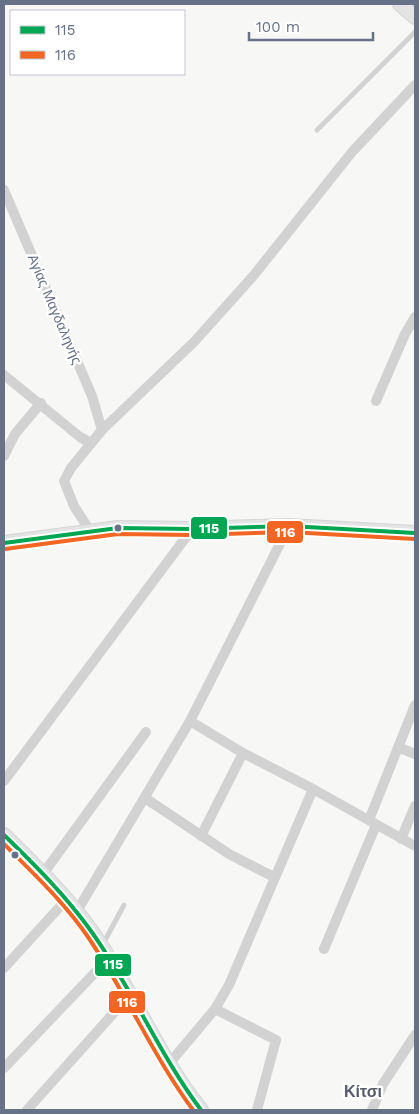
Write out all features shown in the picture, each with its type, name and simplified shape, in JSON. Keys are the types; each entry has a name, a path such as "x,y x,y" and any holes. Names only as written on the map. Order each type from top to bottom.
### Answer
{"street":[{"path":"400,4 415,17"},
{"path":"90,531 74,506 64,481 71,468 102,430 194,342 254,275 352,152 415,85"},
{"name":"Αγίας Μαγδαληνής","path":"4,190 92,396 102,430"},
{"path":"376,401 405,334 415,317"},
{"path":"4,375 41,403 80,437 91,443"},
{"path":"4,456 14,434 41,403"},
{"path":"4,543 118,528 192,529 289,526 415,533"},
{"path":"77,911 190,721 289,526"},
{"path":"4,782 192,529"},
{"path":"324,949 373,822 415,705"},
{"path":"190,721 243,753 313,789 415,846"},
{"path":"43,874 146,732"},
{"path":"400,748 415,754"},
{"path":"201,836 243,753"},
{"path":"168,1065 215,1009 229,985 313,789"},
{"path":"145,798 229,854 274,877"},
{"path":"401,839 415,806"},
{"path":"4,836 77,911 105,953 168,1065 201,1110"},
{"path":"4,968 41,930 66,900"},
{"path":"4,1068 105,953"},
{"path":"26,1110 128,996"},
{"path":"215,1009 276,1040 257,1110"},
{"path":"372,1110 383,1084 415,1035"}],"lane":[{"path":"317,130 415,32"},
{"path":"105,953 124,905"}],"transit line":[{"name":"115","path":"4,543 118,528 192,529 289,526 415,533"},
{"name":"116","path":"5,549 118,534 192,535 289,532 415,539"},
{"name":"115","path":"4,835 61,893 91,931 120,975 186,1089 201,1110"},
{"name":"116","path":"4,844 59,900 79,924 102,958 165,1068 193,1110"}],"district":[{"name":"Κίτσι","path":"363,1091"}]}
